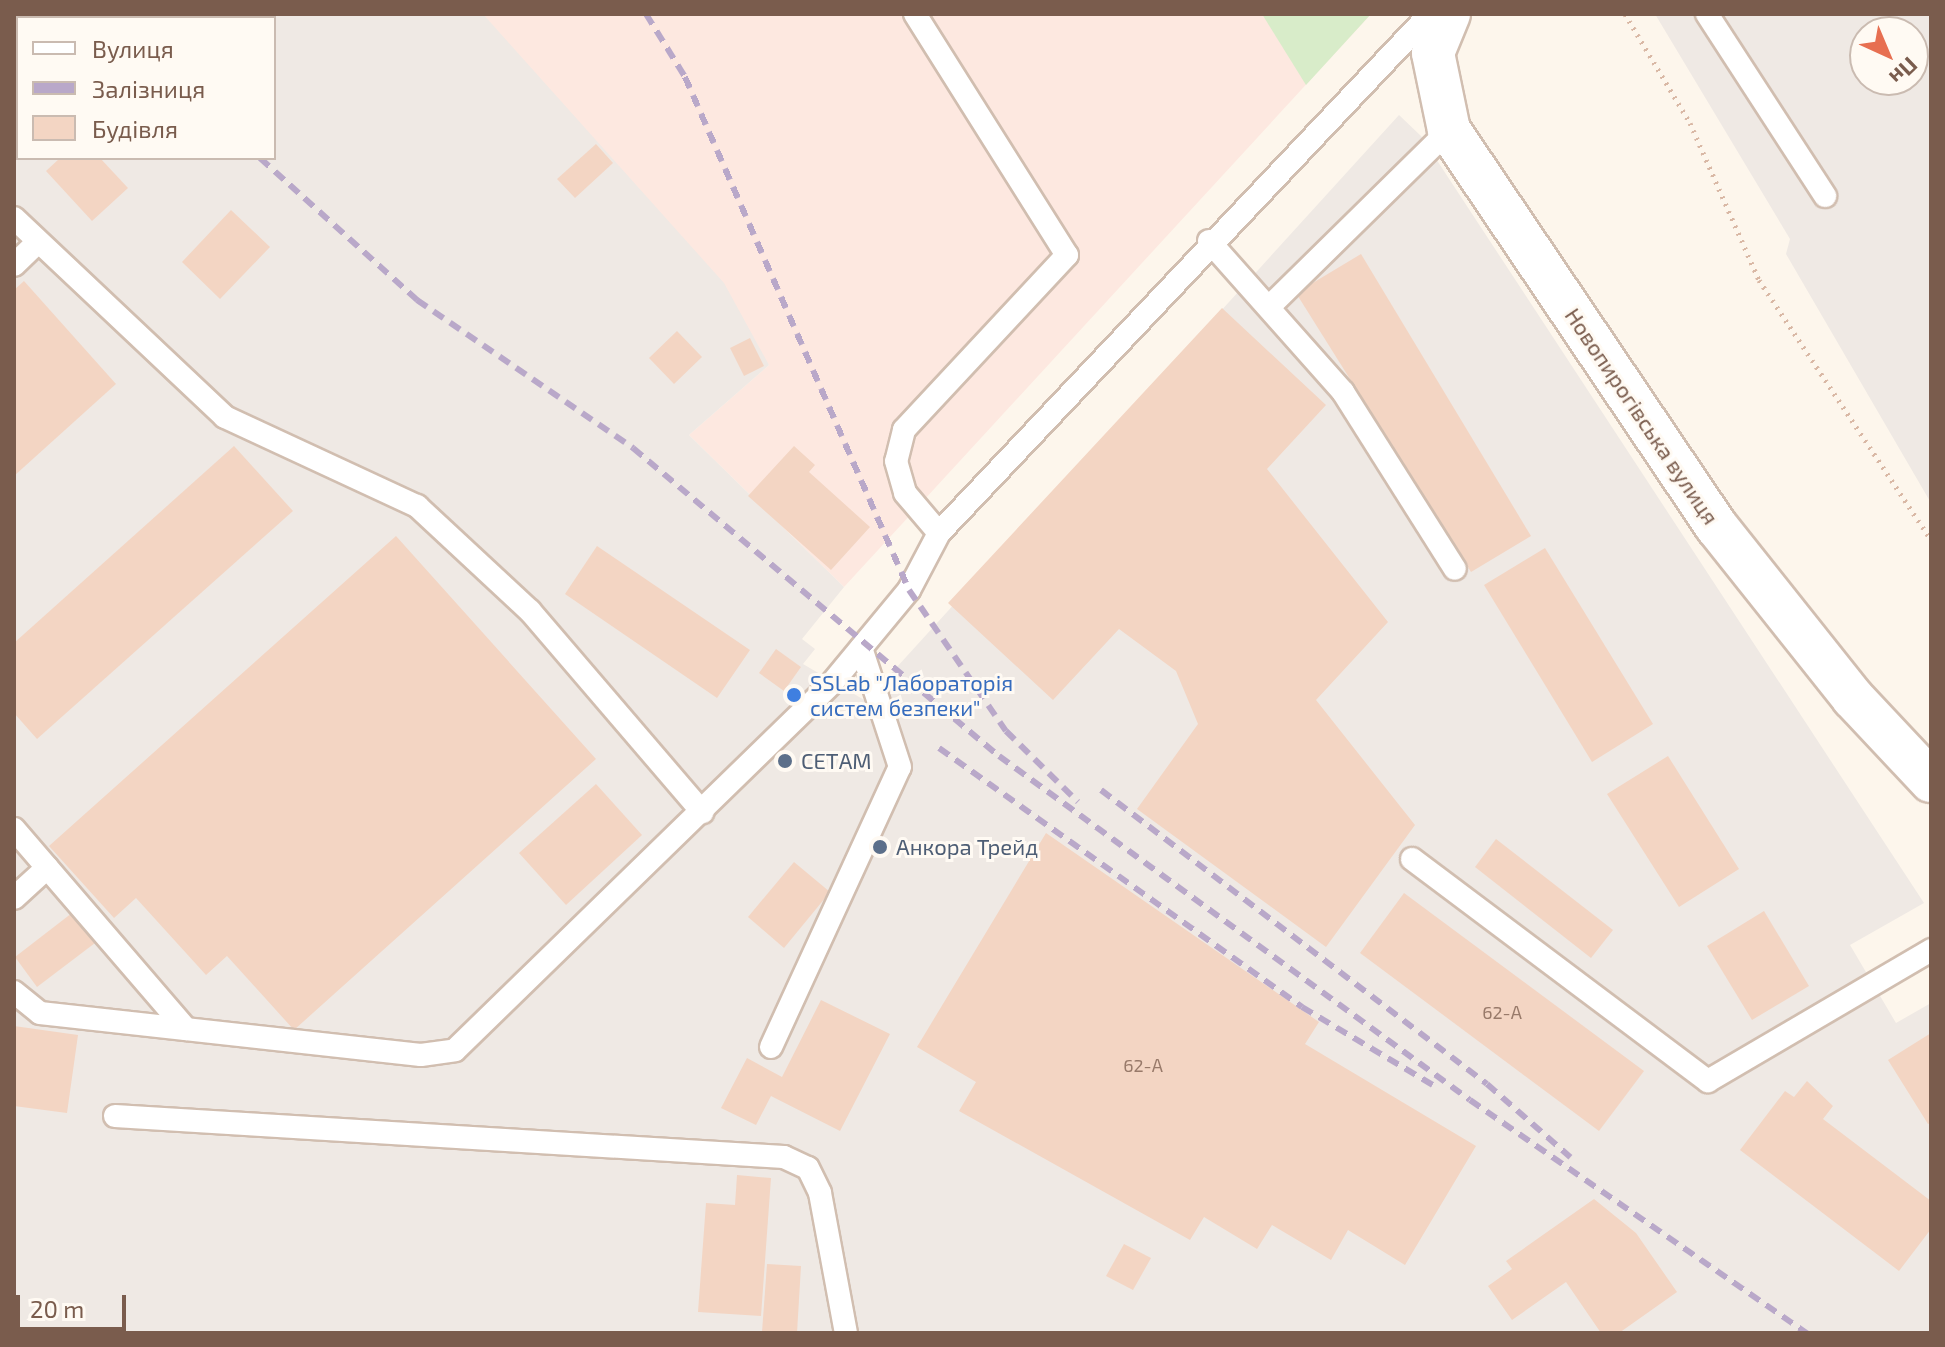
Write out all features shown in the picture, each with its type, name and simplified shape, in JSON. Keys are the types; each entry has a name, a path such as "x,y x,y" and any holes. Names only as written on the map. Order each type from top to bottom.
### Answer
{"street":[{"name":"Новопирогівська вулиця","path":"1449,14 1433,53 1449,130 1717,527 1853,698 1931,781"}],"lane":[{"path":"915,14 1067,255 904,430 896,461 905,493 939,533"},
{"path":"14,992 40,1013 421,1055 455,1050 702,812 861,648 909,590 939,533 1209,241 1430,14"},
{"path":"1707,14 1825,196"},
{"path":"1269,307 1449,130"},
{"path":"14,218 37,243 225,417 417,506 530,611 702,812"},
{"path":"1209,241 1343,392 1455,569"},
{"path":"14,265 37,243"},
{"path":"771,1047 900,767 880,686 861,648"},
{"path":"14,829 186,1029"},
{"path":"1412,859 1708,1081 1931,950"},
{"path":"14,898 47,868"},
{"path":"115,1116 784,1157 808,1168 820,1193 846,1333"}],"path":[{"path":"1625,14 1690,123 1759,280 1931,540"}],"shaded area":[{"path":"14,14 483,14 724,283 769,365 689,435 844,587 802,639 815,649 803,664 866,701 1399,115 1421,136 1924,903 1850,945 1896,1023 1931,1003 1931,1333 14,1333"},
{"path":"483,14 1371,14 844,587 689,435 769,365"},
{"path":"1655,14 1931,14 1931,503 1786,254 1790,239"}],"green space":[{"path":"1262,14 1371,14 1306,85"}],"building":[{"path":"596,144 613,163 575,198 557,179"},
{"path":"58,160 102,160 128,188 92,221 46,171"},
{"path":"231,210 270,247 220,299 182,262"},
{"path":"1361,254 1531,536 1471,572 1296,293"},
{"path":"24,281 116,384 14,476 14,290"},
{"path":"1222,308 1326,405 1267,469 1388,622 1316,700 1415,825 1326,947 1137,809 1198,724 1176,671 1119,629 1053,700 948,603"},
{"path":"677,331 702,357 674,384 649,358"},
{"path":"750,338 764,366 744,376 730,348"},
{"path":"234,446 293,511 37,739 14,713 14,643"},
{"path":"794,446 815,465 809,472 870,527 831,570 748,496"},
{"path":"396,536 596,759 294,1030 227,956 206,975 136,898 114,918 49,846"},
{"path":"597,546 750,650 717,698 565,594"},
{"path":"1545,548 1653,724 1592,762 1484,585"},
{"path":"776,649 801,667 784,691 759,673"},
{"path":"1668,756 1739,869 1679,907 1607,794"},
{"path":"596,784 642,835 566,905 519,853"},
{"path":"1046,833 1319,1022 1305,1044 1476,1146 1405,1265 1348,1230 1331,1260 1272,1225 1257,1249 1204,1217 1190,1240 959,1111 976,1082 917,1047"},
{"path":"1496,839 1613,930 1591,958 1475,867"},
{"path":"794,862 830,892 784,948 748,917"},
{"path":"1404,893 1644,1071 1599,1131 1360,953"},
{"path":"1764,911 1809,986 1752,1020 1707,946"},
{"path":"72,913 95,943 37,987 15,957"},
{"path":"821,1000 890,1034 840,1131 771,1096 756,1125 721,1108 747,1058 782,1077"},
{"path":"14,1026 78,1035 67,1113 14,1106"},
{"path":"1931,1033 1931,1123 1928,1124 1888,1060"},
{"path":"1807,1081 1833,1106 1823,1119 1931,1201 1931,1229 1899,1271 1740,1150 1785,1091 1794,1097"},
{"path":"737,1175 771,1178 761,1316 698,1312 706,1203 735,1205"},
{"path":"1594,1199 1636,1233 1677,1292 1619,1333 1601,1333 1566,1282 1512,1320 1488,1286 1512,1269 1506,1261"},
{"path":"1124,1244 1151,1258 1133,1290 1106,1276"},
{"path":"767,1264 801,1266 797,1333 762,1332"}],"railway":[{"path":"646,14 685,77 909,590 1006,731 1078,802"},
{"path":"262,160 417,300 633,448 999,756 1470,1100 1807,1333"},
{"path":"939,748 1302,1007 1433,1085"},
{"path":"1101,790 1487,1084 1570,1157"}],"place":[{"name":"SSLab \"Лабораторія систем безпеки\"","path":"794,695"},
{"name":"СЕТАМ","path":"785,761"},
{"name":"Анкора Трейд","path":"880,847"}]}
